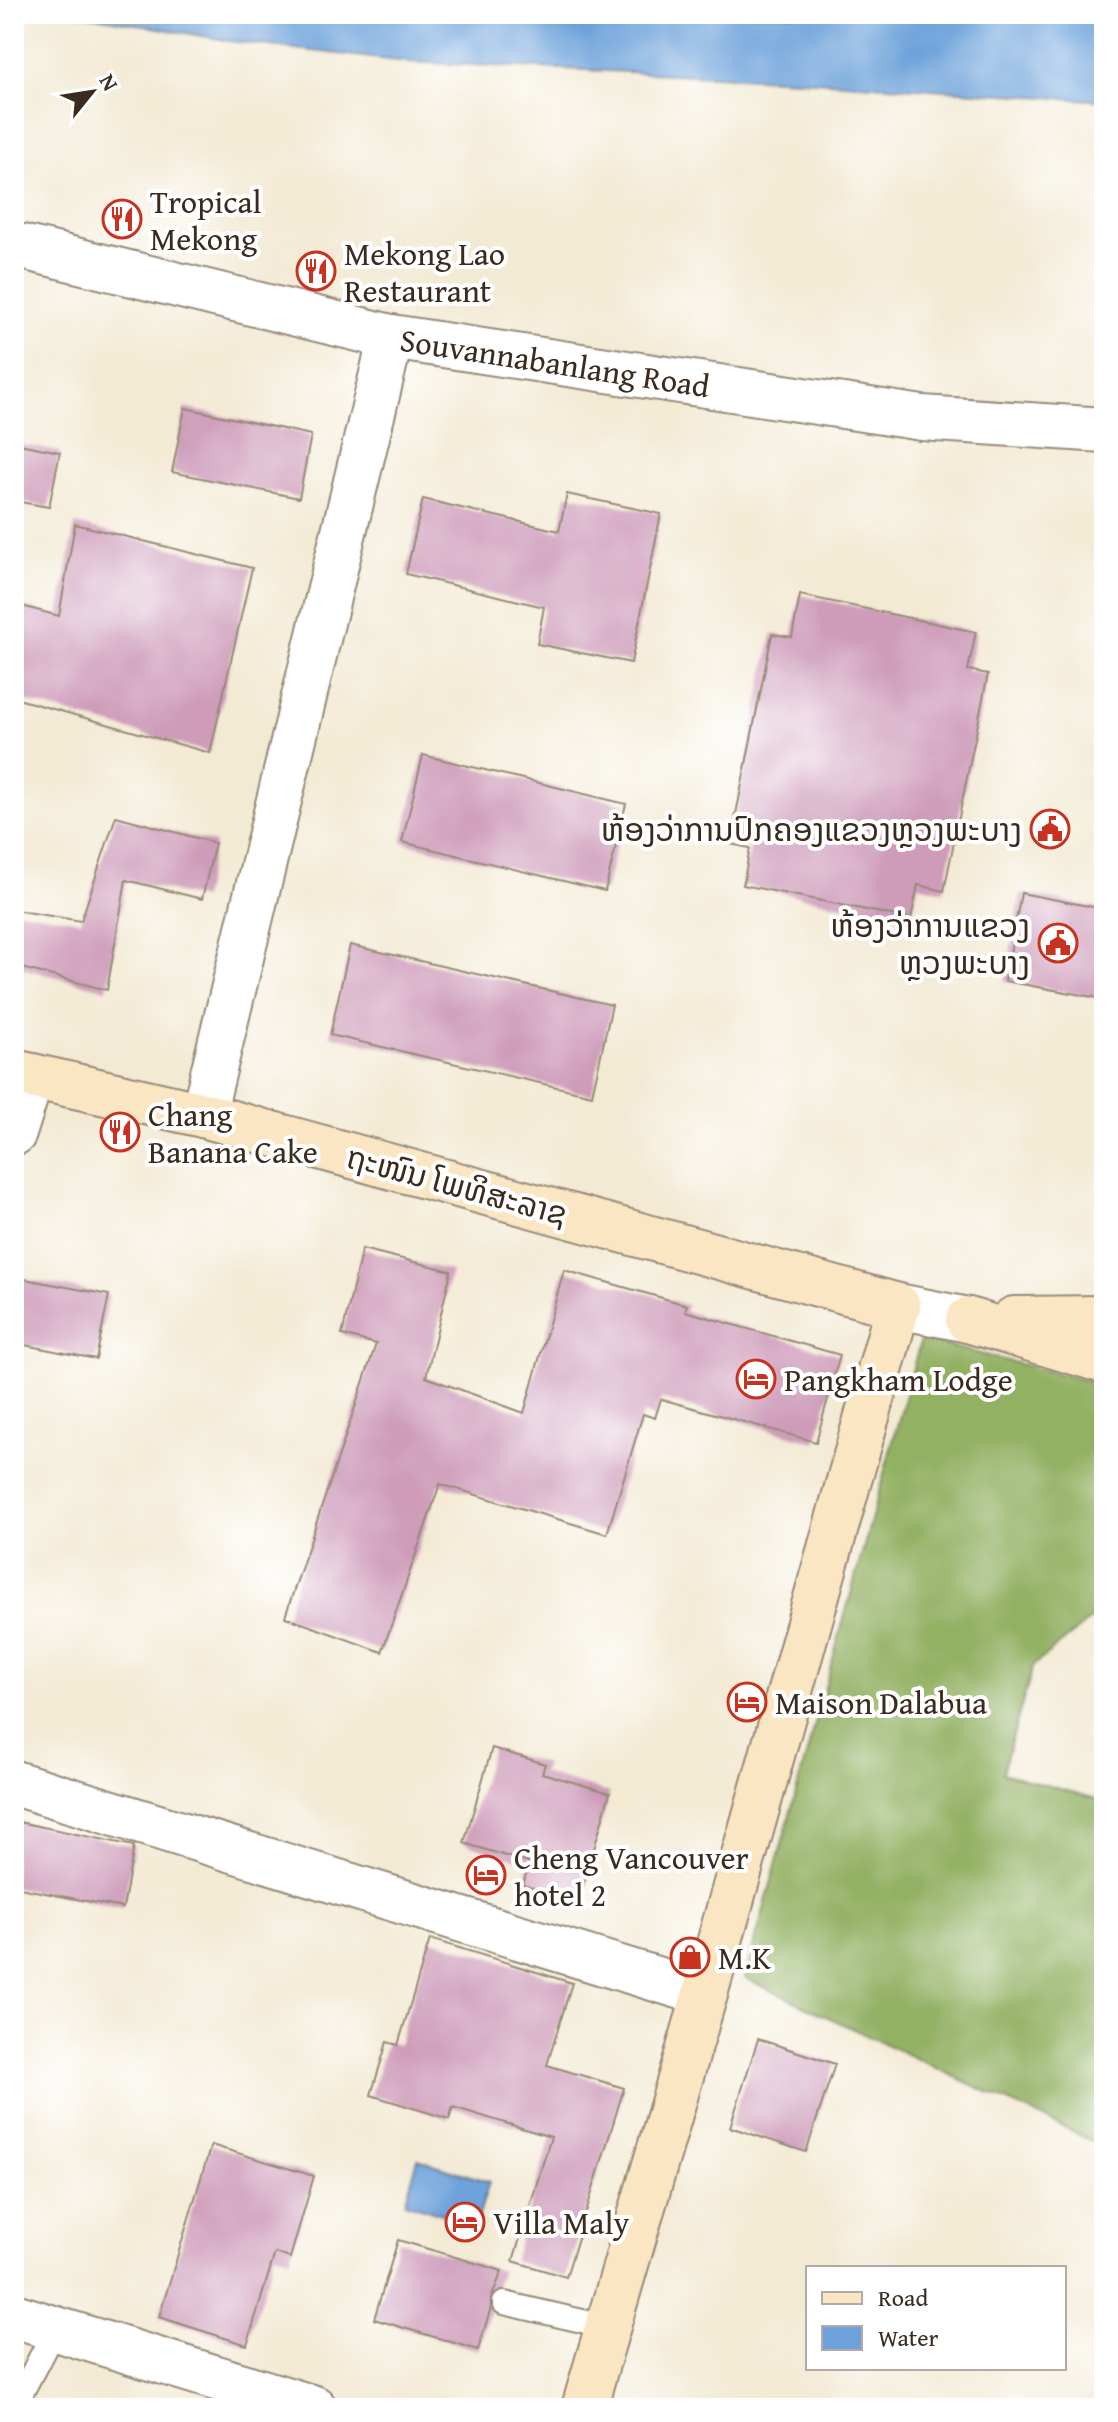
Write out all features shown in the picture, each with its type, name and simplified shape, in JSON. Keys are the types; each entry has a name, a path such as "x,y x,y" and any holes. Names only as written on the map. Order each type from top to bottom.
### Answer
{"main road":[{"name":"ຖະໜົນ ໂພທິສະລາຊ","path":"23,1074 203,1115 898,1306"},
{"path":"584,2408 705,1994 898,1306"},
{"path":"968,1320 1104,1318"},
{"path":"968,1320 1104,1361"}],"street":[{"name":"Souvannabanlang Road","path":"14,245 391,337 922,418 1104,430"},
{"path":"203,1115 391,337"},
{"path":"14,1133 23,1074"},
{"path":"898,1306 968,1320"},
{"path":"14,1783 705,1994"},
{"path":"14,2316 314,2408"}],"lane":[{"path":"504,2303 608,2327"},
{"path":"14,2408 55,2329"}],"green space":[{"path":"921,1339 1104,1385 1104,1566 1091,1619 1033,1666 1002,1773 1104,1801 1104,2147 745,1978"}],"water":[{"path":"79,14 1104,14 1104,101 801,80 407,62 236,42"},
{"path":"418,2159 489,2182 476,2225 405,2202"}],"building":[{"path":"185,408 311,435 299,498 172,472"},
{"path":"14,443 60,452 49,507 14,501"},
{"path":"567,494 661,514 631,663 537,644 544,607 406,574 423,499 559,531"},
{"path":"75,524 252,568 210,753 14,698 14,604 59,616"},
{"path":"800,595 976,632 968,670 988,674 944,891 918,885 911,919 743,885 750,848 730,844 772,634 792,637"},
{"path":"423,755 626,804 605,891 402,842"},
{"path":"116,816 215,843 202,899 126,880 107,990 14,966 14,910 81,921"},
{"name":"ຫ້ອງວ່າການແຂວງ ຫຼວງພະບາງ","path":"1021,893 1104,909 1104,999 1005,981"},
{"path":"350,945 612,1005 592,1095 330,1035"},
{"path":"362,1249 451,1271 426,1377 524,1413 564,1270 687,1305 685,1311 840,1355 816,1442 661,1399 655,1418 643,1414 607,1534 440,1484 382,1652 285,1617 376,1344 342,1335"},
{"path":"14,1277 109,1295 96,1359 14,1343"},
{"path":"492,1748 545,1764 542,1773 610,1793 579,1901 523,1885 529,1863 464,1843"},
{"path":"14,1821 134,1846 123,1908 14,1887"},
{"path":"430,1939 572,1983 547,2065 624,2088 566,2277 513,2261 551,2137 453,2107 449,2119 371,2095 387,2042 398,2045"},
{"path":"758,2039 835,2064 806,2152 730,2127"},
{"path":"211,2145 314,2176 290,2258 275,2253 247,2345 159,2317"},
{"path":"398,2240 502,2271 478,2350 374,2319"}],"place":[{"name":"Tropical Mekong","path":"122,219"},
{"name":"Mekong Lao Restaurant","path":"316,271"},
{"name":"ຫ້ອງວ່າການປົກຄອງແຂວງຫຼວງພະບາງ","path":"1050,829"},
{"name":"ຫ້ອງວ່າການແຂວງ ຫຼວງພະບາງ","path":"1058,943"},
{"name":"Chang Banana Cake","path":"120,1132"},
{"name":"Pangkham Lodge","path":"756,1379"},
{"name":"Maison Dalabua","path":"747,1702"},
{"name":"Cheng Vancouver hotel 2","path":"486,1875"},
{"name":"M.K","path":"690,1957"},
{"name":"Villa Maly","path":"465,2222"}]}
